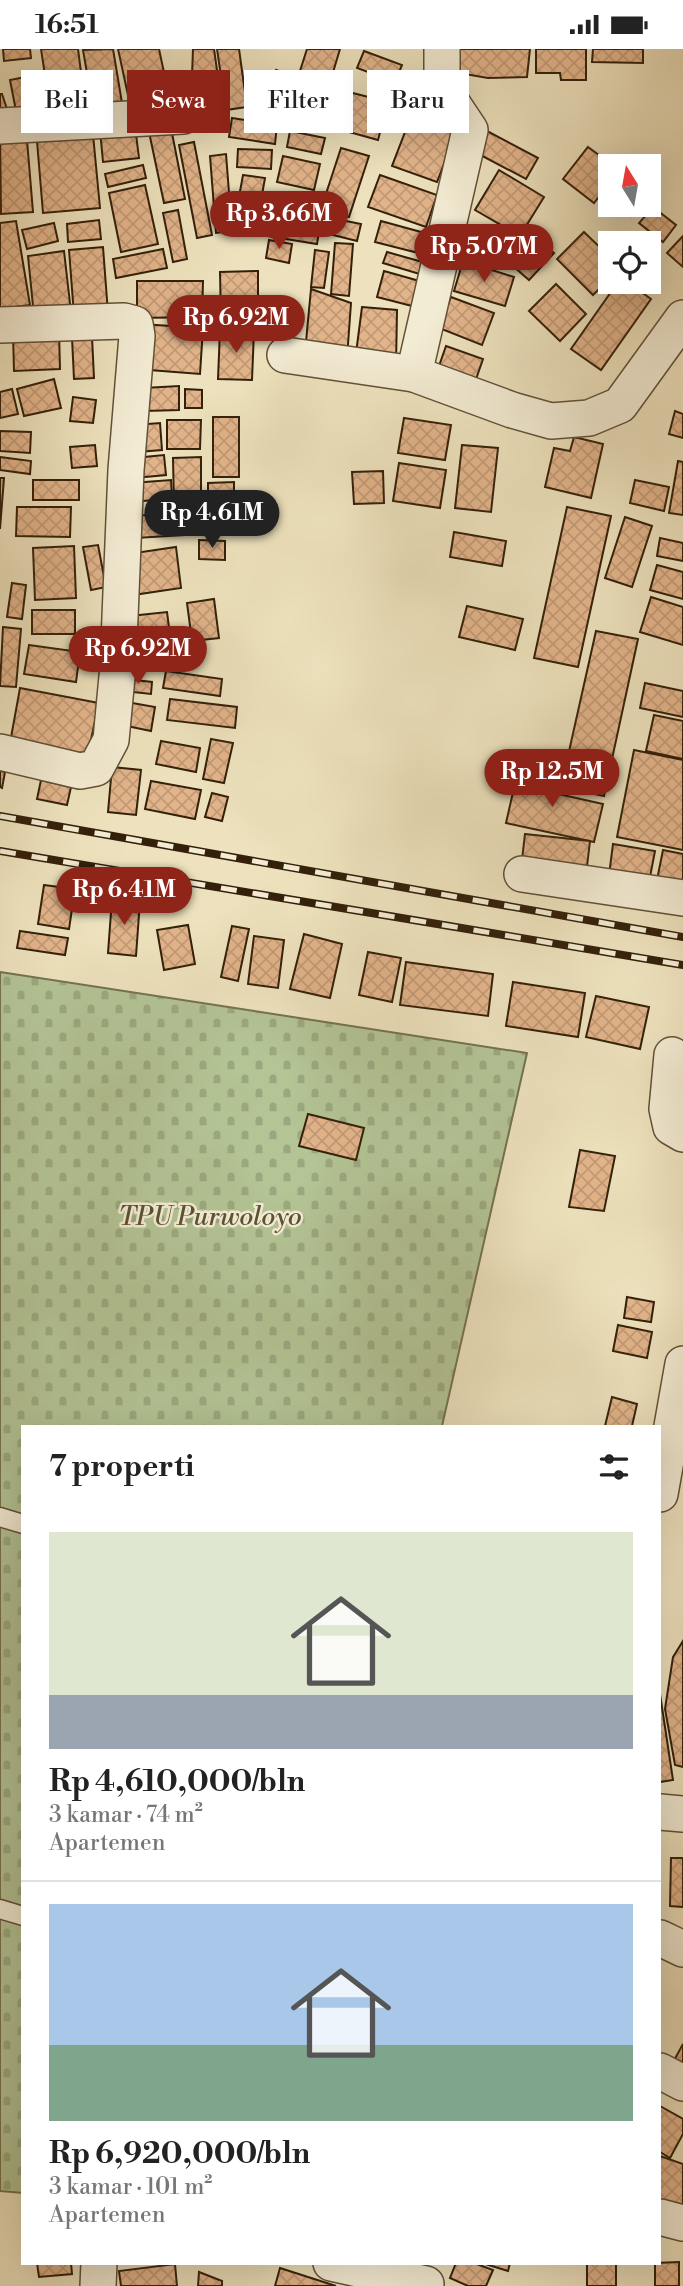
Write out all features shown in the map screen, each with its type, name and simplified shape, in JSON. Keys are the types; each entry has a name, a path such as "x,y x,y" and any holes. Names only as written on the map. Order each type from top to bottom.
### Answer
{"street":[{"path":"414,374 470,130 442,88 442,49"},
{"path":"0,126 127,119"},
{"path":"285,355 414,374 512,410 551,421 589,418 620,405 683,318"},
{"path":"0,325 124,321 135,324 137,336 124,497 118,666 111,740 96,768 80,771 0,752"},
{"path":"522,874 683,898"},
{"path":"672,1055 667,1109 671,1127 683,1134"},
{"path":"661,1488 683,1364"},
{"path":"661,1812 683,1814"},
{"path":"661,1938 683,1949"},
{"path":"661,2072 683,2083"},
{"path":"661,2217 683,2223"},
{"path":"98,2286 99,2265"},
{"path":"344,2265 427,2278"}],"lane":[{"path":"0,1517 21,1523"},
{"path":"0,1909 21,1915"}],"green space":[{"name":"TPU Purwoloyo","path":"0,972 527,1053 442,1425 21,1425 21,2193 0,2191"}],"building":[{"path":"3,49 30,49 31,58 4,61"},
{"path":"41,49 78,49 81,70 44,70"},
{"path":"113,49 122,103 113,105 113,70 86,70 83,50"},
{"path":"118,49 159,49 163,70 127,70 127,91"},
{"path":"193,49 214,49 217,70 192,70"},
{"path":"217,49 239,49 244,107 230,109 230,70 220,70"},
{"path":"307,49 340,49 334,70 300,70"},
{"path":"448,49 530,49 527,77 488,78 469,75 469,70 447,70"},
{"path":"536,49 586,49 586,80 561,80 560,73 536,73"},
{"path":"593,49 643,49 643,63 592,62"},
{"path":"364,51 402,65 400,70 367,72 357,68"},
{"path":"21,78 21,115 17,116 10,80"},
{"path":"353,93 367,97 367,133 380,133 378,140 353,133"},
{"path":"0,94 9,115 0,118"},
{"path":"232,118 244,120 244,133 276,133 275,144 229,137"},
{"path":"127,127 127,133 136,133 139,158 103,162 100,133 113,133 113,129"},
{"path":"21,128 21,133 26,133 33,212 1,214 0,130"},
{"path":"485,130 538,158 526,179 473,151"},
{"path":"36,133 93,133 100,208 43,213"},
{"path":"149,133 172,133 185,199 164,203"},
{"path":"290,133 325,138 321,154 287,147"},
{"path":"405,133 456,133 437,182 392,166"},
{"path":"194,142 212,235 197,238 179,145"},
{"path":"588,147 598,154 598,198 594,203 563,179"},
{"path":"341,148 369,156 349,217 321,209"},
{"path":"238,149 272,150 271,169 237,167"},
{"path":"226,154 232,231 216,233 210,156"},
{"path":"283,156 320,164 314,190 277,182"},
{"path":"143,165 146,178 108,187 105,174"},
{"path":"499,170 544,197 520,236 475,210"},
{"path":"243,175 265,178 258,217 236,213"},
{"path":"380,175 437,195 426,227 368,207"},
{"path":"145,185 158,244 121,252 109,193"},
{"path":"267,204 322,214 317,244 261,235"},
{"path":"178,210 187,259 173,262 163,213"},
{"path":"662,214 676,225 663,242 661,231 649,231 639,223 644,217 662,217"},
{"path":"336,219 361,224 357,241 333,235"},
{"path":"99,220 101,239 68,242 67,224"},
{"path":"16,221 30,305 0,309 0,223"},
{"path":"381,221 432,235 426,255 375,242"},
{"path":"54,223 58,241 27,249 22,230"},
{"path":"474,226 520,243 511,268 465,251"},
{"path":"584,232 598,245 598,290 593,295 557,259"},
{"path":"683,236 683,267 667,253"},
{"path":"539,239 554,253 529,280 514,267"},
{"path":"269,240 292,244 289,263 266,258"},
{"path":"335,243 353,244 349,296 331,294"},
{"path":"103,247 108,313 74,315 69,250"},
{"path":"163,249 167,268 116,278 113,259"},
{"path":"315,250 329,252 324,288 311,287"},
{"path":"64,251 71,312 34,316 28,256"},
{"path":"387,252 426,263 423,275 383,263"},
{"path":"463,261 514,277 505,306 454,291"},
{"path":"258,271 258,320 221,321 220,272"},
{"path":"384,271 423,282 416,307 377,297"},
{"path":"137,281 203,281 202,317 137,318"},
{"path":"556,284 586,314 560,341 529,311"},
{"path":"311,289 351,303 347,358 305,352"},
{"path":"610,294 644,294 651,299 601,370 571,349"},
{"path":"451,297 494,313 482,345 439,328"},
{"path":"362,307 397,310 396,367 355,361"},
{"path":"140,324 203,328 200,374 137,369"},
{"path":"220,330 254,331 252,380 218,379"},
{"path":"59,332 60,369 14,371 13,334"},
{"path":"92,337 94,378 74,379 72,338"},
{"path":"446,346 483,359 475,382 438,369"},
{"path":"54,379 61,408 24,416 17,389"},
{"path":"179,386 179,410 145,411 144,388"},
{"path":"12,389 18,414 0,418 0,392"},
{"path":"185,389 202,390 202,408 185,408"},
{"path":"73,397 96,400 93,423 70,421"},
{"path":"675,411 683,414 683,438 669,434"},
{"path":"213,417 239,417 239,477 213,477"},
{"path":"404,418 451,425 445,460 398,453"},
{"path":"167,420 201,420 200,449 167,449"},
{"path":"160,423 162,450 138,452 135,425"},
{"path":"0,431 31,432 30,453 0,451"},
{"path":"574,437 603,444 591,498 545,487 554,448 570,451"},
{"path":"95,445 97,466 72,468 70,447"},
{"path":"462,445 498,448 491,512 455,508"},
{"path":"164,455 166,475 135,478 134,458"},
{"path":"0,457 31,461 30,474 0,470"},
{"path":"201,457 201,505 174,506 173,458"},
{"path":"678,461 683,462 683,515 669,513"},
{"path":"399,463 446,470 440,508 393,501"},
{"path":"383,471 384,503 354,504 352,472"},
{"path":"0,478 4,478 0,529"},
{"path":"33,480 79,480 79,500 33,500"},
{"path":"171,480 172,498 134,502 132,483"},
{"path":"635,480 669,487 664,511 630,503"},
{"path":"234,482 234,499 208,499 208,483"},
{"path":"17,507 71,507 70,537 16,536"},
{"path":"567,507 611,516 578,667 534,658"},
{"path":"204,510 231,513 229,531 202,528"},
{"path":"183,512 184,535 136,538 134,516"},
{"path":"625,517 652,526 632,587 605,578"},
{"path":"454,532 506,541 502,566 450,557"},
{"path":"660,538 683,543 683,561 657,556"},
{"path":"199,540 225,541 225,560 199,559"},
{"path":"98,545 106,587 91,590 83,547"},
{"path":"74,546 76,598 35,600 33,548"},
{"path":"176,547 181,588 133,595 128,554"},
{"path":"657,565 683,572 683,599 650,590"},
{"path":"12,583 26,585 22,619 7,617"},
{"path":"651,597 683,607 683,645 640,632"},
{"path":"214,599 219,638 192,641 187,603"},
{"path":"467,606 523,619 515,650 459,637"},
{"path":"32,610 75,610 75,634 32,634"},
{"path":"167,612 171,643 124,647 121,617"},
{"path":"3,627 21,629 16,687 0,686"},
{"path":"596,631 638,639 604,796 561,787"},
{"path":"29,645 80,652 76,682 24,674"},
{"path":"166,671 222,679 220,696 163,688"},
{"path":"125,679 152,682 151,694 124,691"},
{"path":"645,683 683,691 683,717 640,708"},
{"path":"20,688 99,703 87,758 10,743"},
{"path":"170,699 237,707 235,728 167,720"},
{"path":"121,701 155,707 151,731 117,724"},
{"path":"654,715 683,721 683,759 646,751"},
{"path":"211,739 233,743 224,783 203,779"},
{"path":"161,741 200,748 196,772 156,764"},
{"path":"634,750 683,760 683,850 617,837"},
{"path":"112,767 141,770 136,815 108,812"},
{"path":"518,770 557,779 554,793 603,804 594,842 506,823"},
{"path":"0,771 5,772 2,788 0,787"},
{"path":"41,780 71,787 67,805 37,799"},
{"path":"151,781 201,790 195,819 145,809"},
{"path":"212,793 228,797 222,821 205,817"},
{"path":"525,834 590,841 586,875 521,868"},
{"path":"613,844 655,851 649,882 609,875"},
{"path":"663,850 683,854 683,890 656,885"},
{"path":"44,885 75,889 69,929 38,924"},
{"path":"112,899 140,901 136,956 108,953"},
{"path":"188,925 195,964 164,970 157,930"},
{"path":"232,926 249,929 238,981 221,977"},
{"path":"20,931 68,938 65,955 17,948"},
{"path":"304,934 342,944 330,998 290,989"},
{"path":"254,936 284,940 278,988 248,984"},
{"path":"368,952 401,958 392,1002 359,995"},
{"path":"406,962 493,974 488,1016 400,1005"},
{"path":"513,982 585,993 578,1037 506,1026"},
{"path":"596,996 649,1007 640,1049 586,1037"},
{"path":"308,1114 364,1128 356,1160 299,1146"},
{"path":"580,1150 615,1156 604,1211 569,1207"},
{"path":"627,1297 654,1302 651,1322 624,1318"},
{"path":"618,1325 652,1332 647,1358 613,1351"},
{"path":"612,1397 637,1404 632,1425 605,1425"},
{"path":"683,1641 683,1767 675,1765 665,1709 673,1657"},
{"path":"661,1701 673,1780 661,1782"},
{"path":"671,1858 683,1858 683,1907 670,1906"},
{"path":"683,2044 683,2073 671,2066"},
{"path":"661,2107 683,2119 683,2134 670,2158 661,2153"},
{"path":"661,2156 683,2164 683,2220 661,2212"},
{"path":"679,2262 679,2286 655,2286 655,2265 661,2265 661,2263"},
{"path":"37,2265 71,2265 72,2274 39,2277"},
{"path":"175,2265 177,2286 121,2286 119,2271"},
{"path":"455,2265 479,2265 493,2270 486,2286 468,2286 450,2278"},
{"path":"488,2265 510,2265 508,2271"},
{"path":"587,2265 616,2265 616,2286 587,2286"},
{"path":"280,2268 336,2286 275,2286"},
{"path":"199,2272 222,2281 222,2286 198,2286"}],"railway":[{"path":"0,816 683,937"},
{"path":"0,851 683,965"}]}
